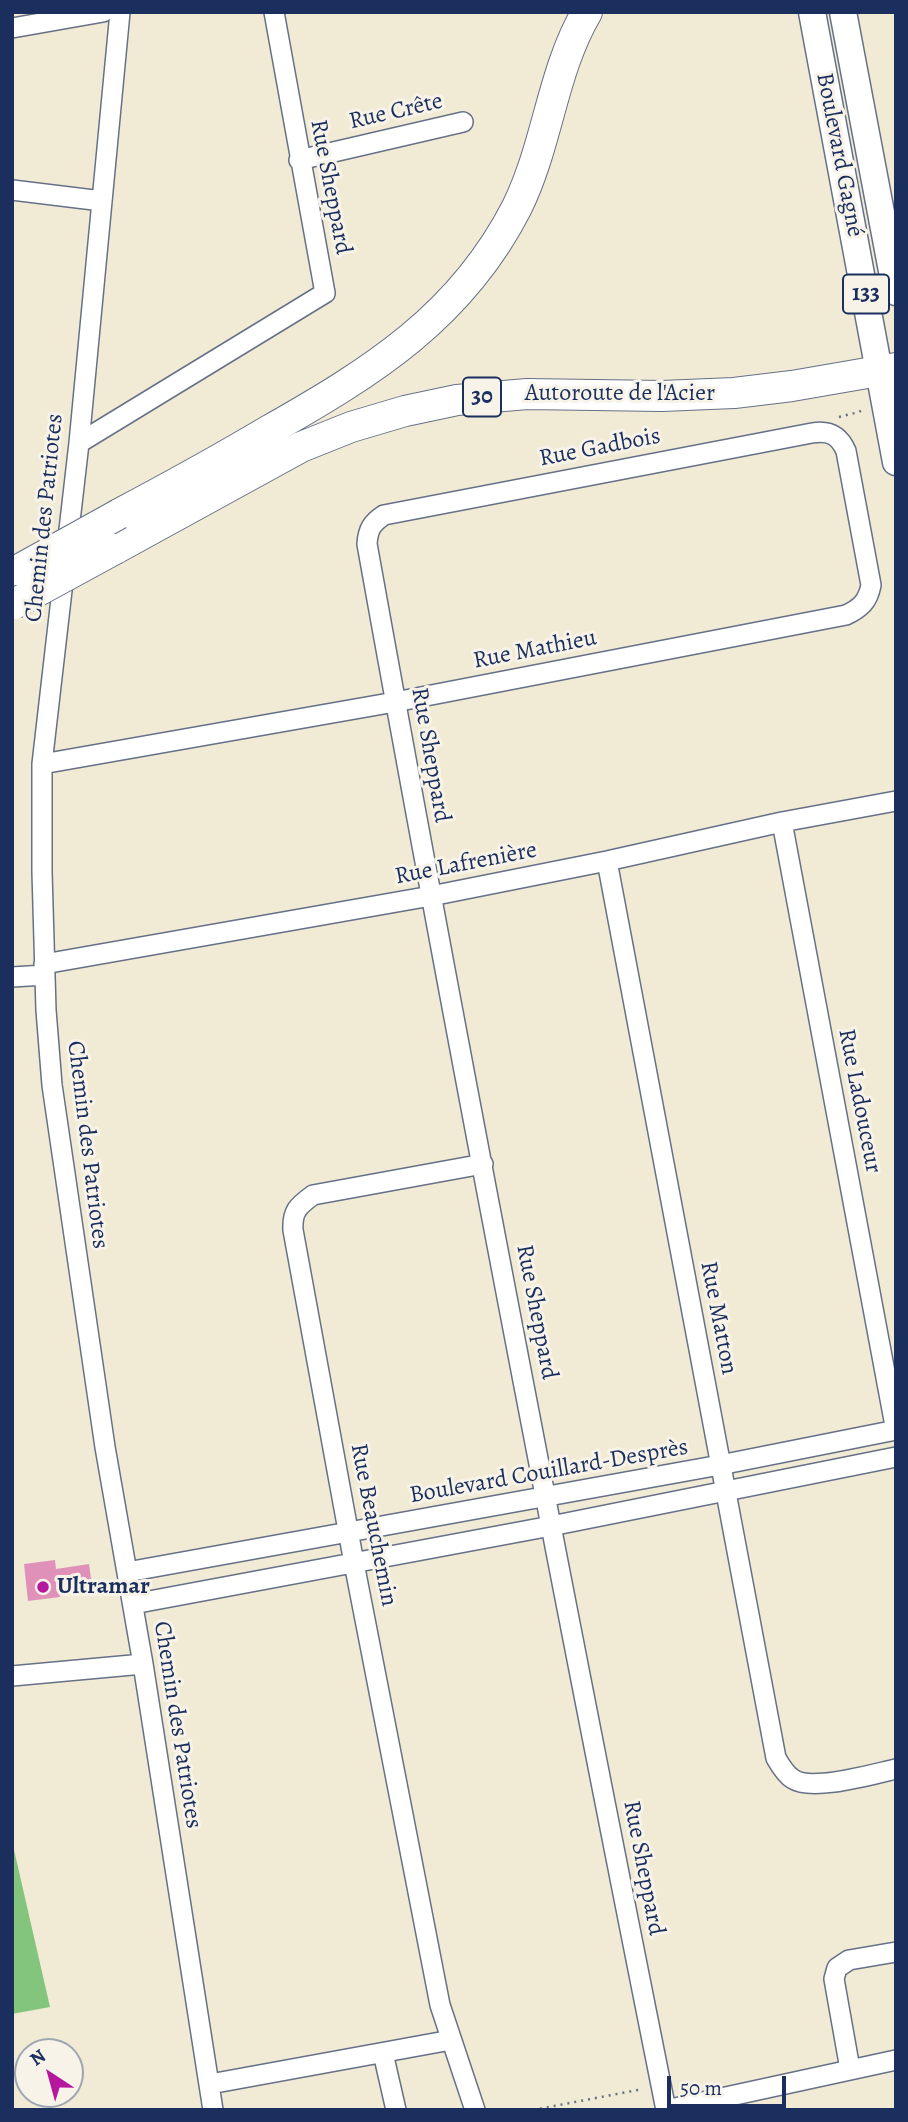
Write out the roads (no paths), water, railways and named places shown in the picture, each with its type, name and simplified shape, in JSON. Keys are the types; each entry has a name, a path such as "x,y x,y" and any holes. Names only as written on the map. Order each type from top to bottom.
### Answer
{"highway":[{"path":"15,572 297,415 359,377 419,332 452,302 505,228 526,187 569,47 587,12"},
{"name":"Autoroute de l'Acier","path":"13,604 301,447 351,427 405,411 457,400 516,395 662,397 734,393 888,369"}],"main road":[{"name":"Boulevard Gagné","path":"812,12 888,369 896,462"},
{"name":"Boulevard Gagné","path":"843,12 896,292"}],"street":[{"path":"12,28 103,12"},
{"name":"Chemin des Patriotes","path":"120,12 79,443 42,764 44,969 52,1085 103,1434 144,1664 213,2110"},
{"name":"Rue Sheppard","path":"79,443 325,293 274,12"},
{"name":"Rue Crête","path":"299,160 463,122"},
{"path":"12,190 102,201"},
{"name":"Rue Gadbois","path":"373,523 384,515 833,429"},
{"name":"Rue Mathieu","path":"42,764 396,702 846,615 866,601 872,585 846,451 833,429"},
{"name":"Rue Sheppard","path":"373,523 368,532 367,544 431,896 551,1527 666,2110"},
{"name":"Rue Lafrenière","path":"12,977 607,862 782,822 896,801"},
{"name":"Rue Ladouceur","path":"782,822 896,1430"},
{"name":"Rue Matton","path":"607,862 776,1758 792,1779 806,1784 820,1784 896,1769"},
{"name":"Rue Beauchemin","path":"475,2110 440,2005 354,1563 292,1217 301,1203 313,1195 483,1164"},
{"name":"Boulevard Couillard-Desprès","path":"127,1572 720,1465 896,1430"},
{"name":"Boulevard Couillard-Desprès","path":"132,1604 551,1527 896,1457"},
{"path":"12,1676 144,1664"},
{"path":"850,2069 834,1979 837,1968 849,1961 896,1952"},
{"path":"210,2084 451,2040"},
{"path":"383,2053 396,2110"},
{"path":"666,2110 896,2060"}],"place":[{"name":"Ultramar","path":"43,1587"}]}
